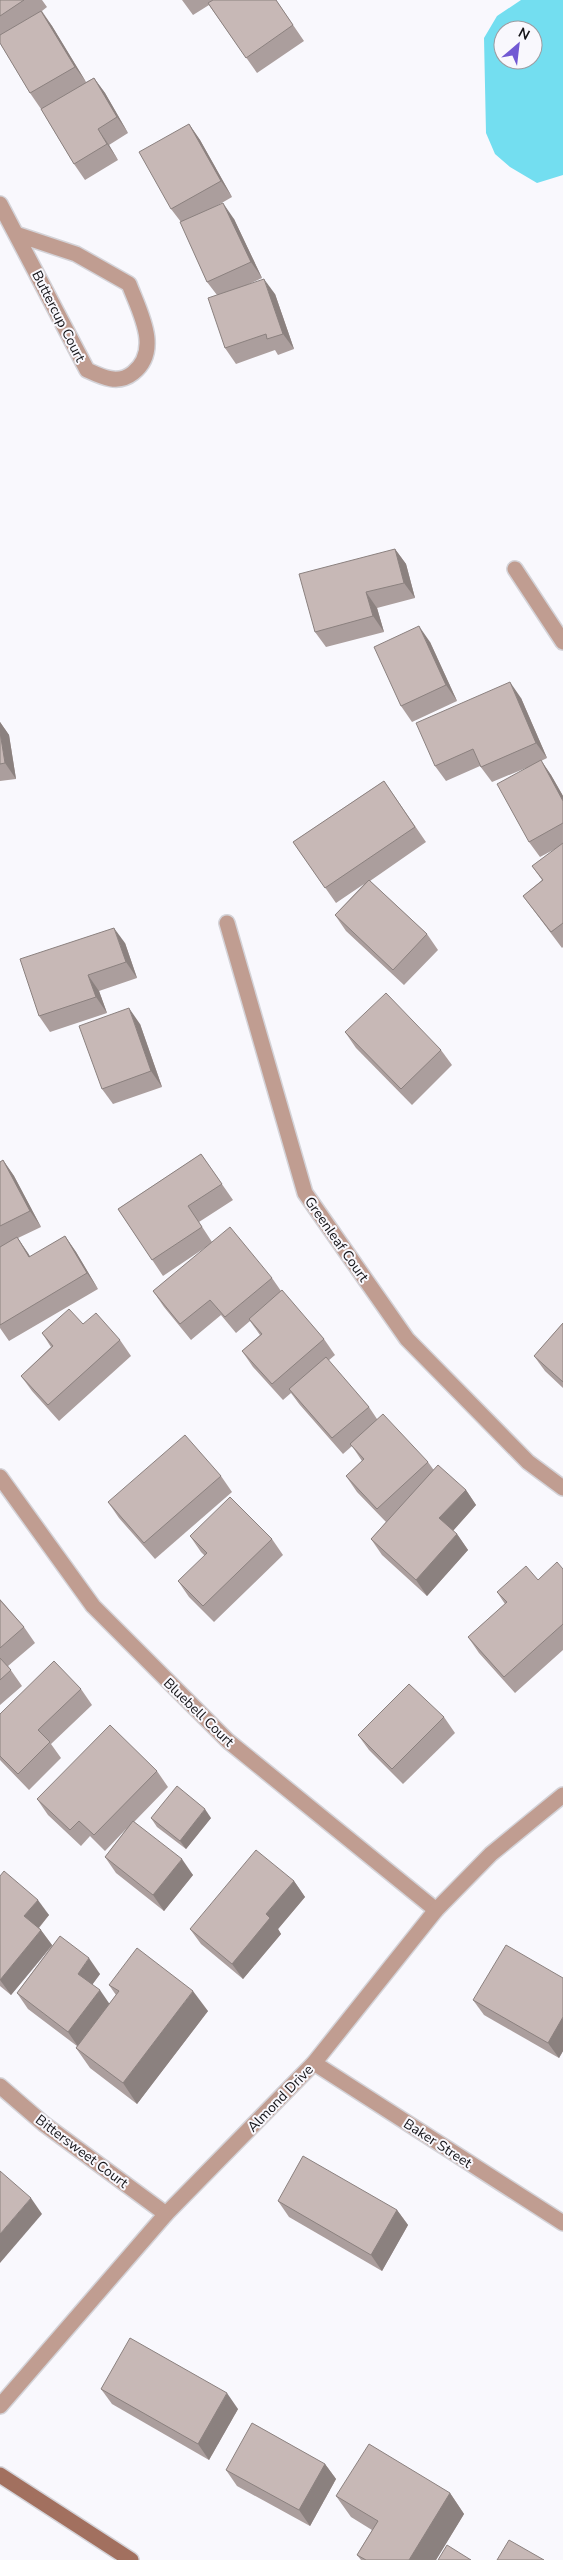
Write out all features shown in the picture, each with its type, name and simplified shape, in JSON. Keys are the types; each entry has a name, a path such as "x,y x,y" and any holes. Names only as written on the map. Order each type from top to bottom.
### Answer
{"street":[{"name":"Buttercup Court","path":"0,204 86,370 108,379 119,379 131,375 141,366 148,352 146,332 129,284 76,254 16,234"},
{"path":"515,569 563,642"},
{"name":"Greenleaf Court","path":"227,923 305,1193 407,1339 528,1462 563,1488"},
{"name":"Bluebell Court","path":"0,1477 99,1613 228,1741 436,1910"},
{"name":"Almond Drive","path":"0,2406 166,2214 314,2063 436,1910 491,1854 563,1795"},
{"name":"Baker Street","path":"314,2063 563,2223"},
{"name":"Bittersweet Court","path":"0,2086 44,2124 166,2214"},
{"path":"0,2475 131,2560"}],"water":[{"path":"521,0 563,0 563,175 537,183 510,167 495,154 486,133 484,38 493,23 493,70 543,70 543,20 495,20 497,16"}],"building":[{"path":"0,0 24,0 0,16"},
{"path":"213,0 276,0 293,25 246,58 208,3"},
{"path":"41,11 75,67 30,93 0,43 0,35"},
{"path":"94,78 117,117 98,129 107,144 74,164 41,109"},
{"path":"189,124 221,181 171,209 139,152"},
{"path":"223,203 251,262 207,282 180,222"},
{"path":"264,279 283,334 267,339 266,334 225,348 208,298"},
{"path":"395,549 404,583 366,592 373,616 315,632 299,574"},
{"path":"419,626 446,685 401,706 374,647"},
{"path":"510,682 536,743 481,767 473,749 435,766 416,723"},
{"path":"0,732 5,763 0,764"},
{"path":"541,760 563,801 563,823 529,842 497,784"},
{"path":"384,781 415,827 325,888 293,842"},
{"path":"563,843 563,923 551,932 523,896 543,880 532,866"},
{"path":"369,880 427,934 393,970 335,915"},
{"path":"114,928 126,962 88,975 96,997 39,1016 20,959"},
{"path":"386,993 441,1050 401,1089 345,1032"},
{"path":"129,1008 151,1071 102,1089 79,1026"},
{"path":"201,1154 222,1184 188,1206 202,1227 152,1260 118,1209"},
{"path":"3,1160 30,1211 0,1226 0,1162"},
{"path":"230,1227 272,1278 225,1317 210,1300 180,1324 153,1291"},
{"path":"65,1236 87,1273 0,1325 0,1247 17,1237 29,1257"},
{"path":"282,1290 324,1339 272,1384 242,1351 262,1334 249,1319"},
{"path":"69,1309 83,1324 96,1313 120,1340 48,1405 21,1376 53,1346 42,1333"},
{"path":"563,1323 563,1382 534,1356"},
{"path":"326,1357 369,1407 332,1438 289,1389"},
{"path":"383,1414 428,1462 377,1509 346,1476 364,1459 350,1444"},
{"path":"185,1435 221,1476 144,1543 108,1502"},
{"path":"438,1465 466,1490 439,1518 457,1534 416,1580 371,1539"},
{"path":"230,1497 272,1539 203,1606 178,1581 207,1553 190,1536"},
{"path":"557,1562 563,1569 563,1624 504,1677 468,1637 507,1602 497,1592 526,1566 538,1580"},
{"path":"0,1600 24,1627 0,1648"},
{"path":"0,1658 11,1670 0,1680"},
{"path":"54,1661 81,1689 38,1730 50,1742 18,1774 0,1756 0,1714"},
{"path":"409,1684 444,1717 392,1769 358,1735"},
{"path":"110,1725 157,1771 94,1835 79,1821 70,1830 37,1799"},
{"path":"177,1786 205,1809 180,1841 151,1818"},
{"path":"133,1821 182,1859 153,1895 105,1857"},
{"path":"256,1850 294,1881 266,1914 270,1918 232,1964 190,1929"},
{"path":"4,1871 38,1900 24,1916 41,1930 0,1980 0,1876"},
{"path":"60,1936 89,1958 78,1974 100,1990 68,2032 17,1993"},
{"path":"506,1945 563,1978 563,2017 548,2043 473,2000"},
{"path":"137,1948 193,1991 123,2083 76,2048 119,1991 109,1985"},
{"path":"303,2156 397,2210 371,2255 278,2201"},
{"path":"0,2171 31,2198 0,2234"},
{"path":"130,2338 227,2393 198,2444 101,2389"},
{"path":"252,2423 325,2464 299,2510 226,2470"},
{"path":"369,2444 450,2493 409,2560 366,2560 357,2555 378,2521 336,2496"},
{"path":"509,2540 544,2560 497,2560"},
{"path":"447,2545 471,2560 438,2560"}]}
